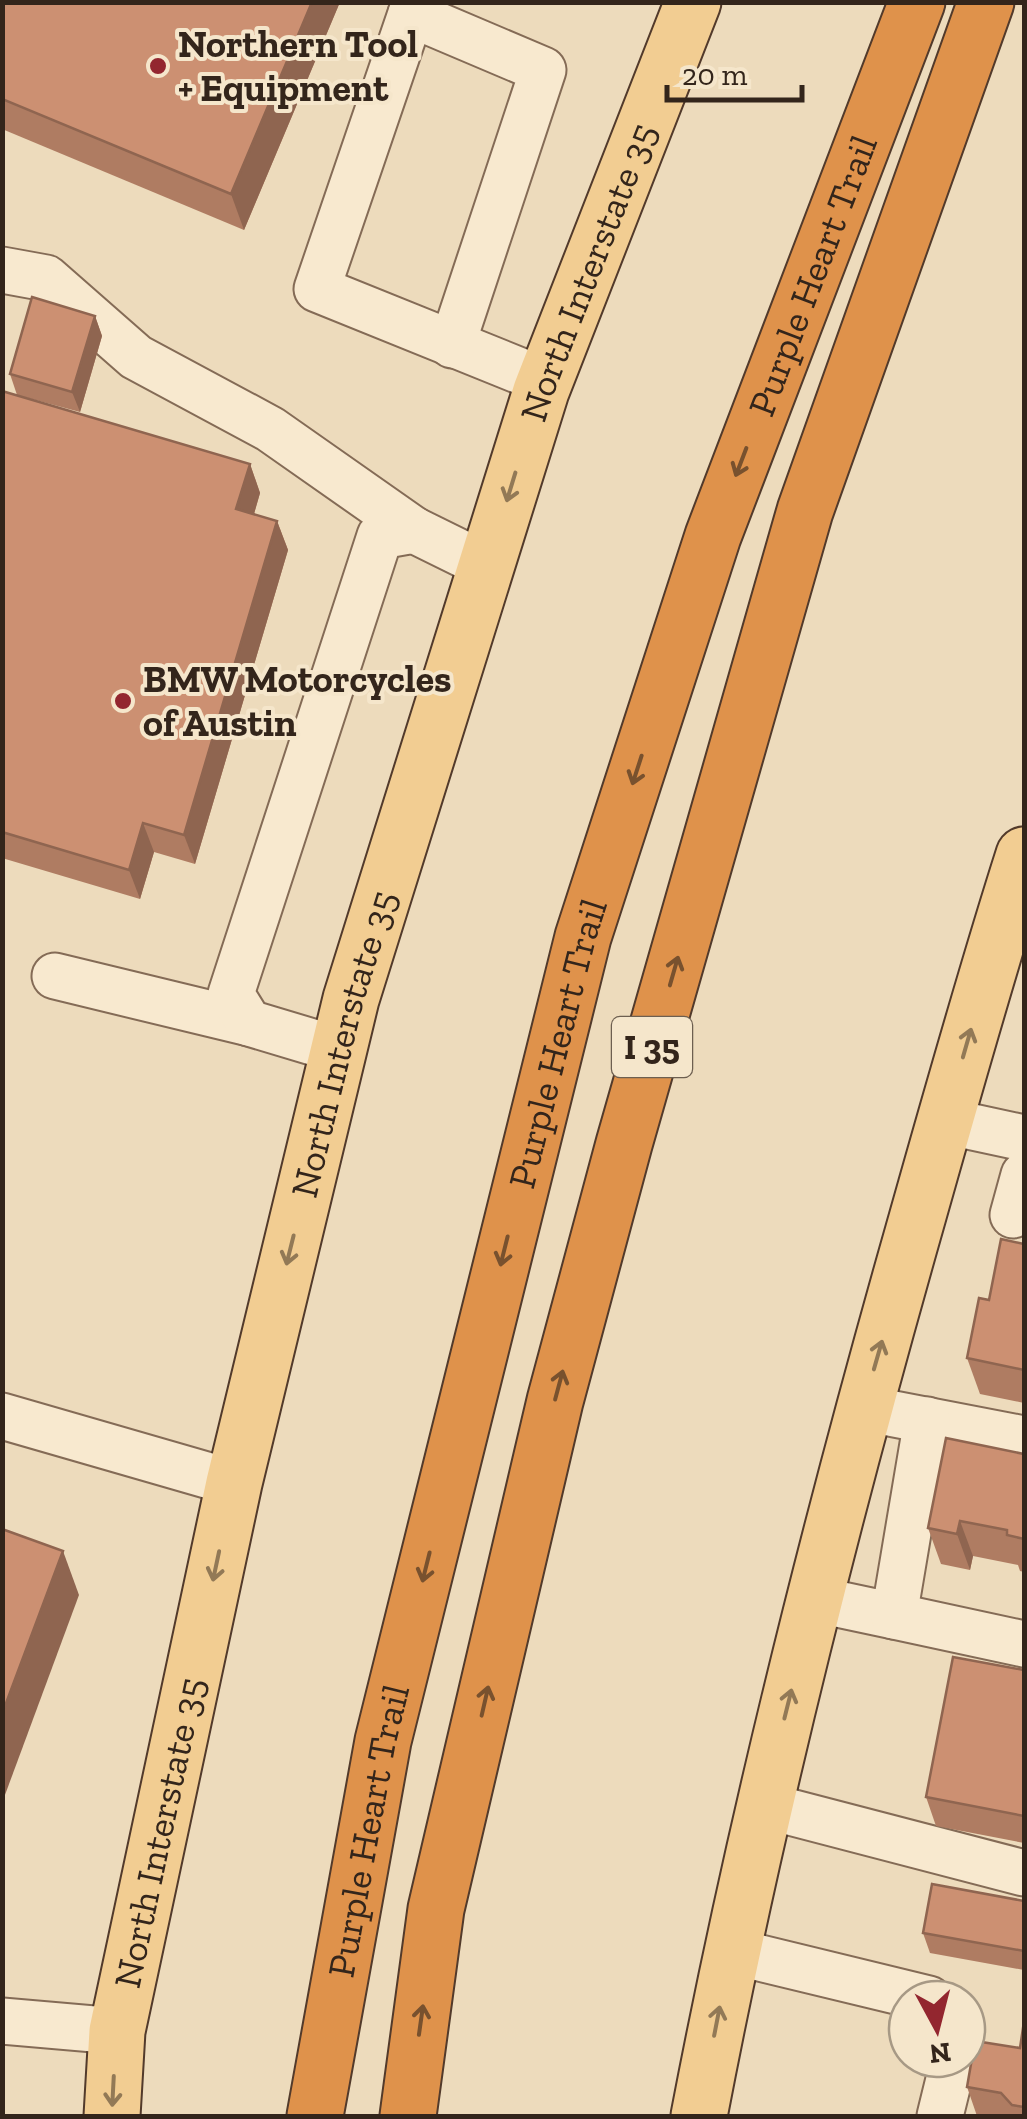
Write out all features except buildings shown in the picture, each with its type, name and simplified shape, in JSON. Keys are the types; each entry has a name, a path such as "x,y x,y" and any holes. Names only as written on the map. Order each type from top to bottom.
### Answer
{"highway":[{"name":"Purple Heart Trail","path":"316,2116 383,1740 582,937 713,536 917,2"},
{"name":"Purple Heart Trail","path":"408,2116 436,1909 555,1401 619,1162 805,510 986,2"}],"main road":[{"name":"North Interstate 35","path":"112,2116 117,2030 234,1483 351,999 545,381 693,2"},
{"path":"699,2116 730,1951 814,1598 864,1408 1024,855"}],"street":[{"path":"452,345 544,70 413,8 316,289 452,345 545,381"},
{"path":"2,270 46,278 136,357 270,429 414,530 486,566"},
{"path":"249,1023 231,994 380,536 414,530"},
{"path":"55,976 249,1023 339,1050"},
{"path":"945,1122 1024,1138"},
{"path":"864,1408 1024,1439"},
{"path":"2,1416 234,1483"},
{"path":"894,1616 926,1420"},
{"path":"814,1598 1024,1644"},
{"path":"763,1805 1024,1873"},
{"path":"730,1951 887,1989"},
{"path":"2,2021 117,2030"},
{"path":"940,2116 949,2079"}],"place":[{"name":"Northern Tool + Equipment","path":"158,66"},
{"name":"BMW Motorcycles of Austin","path":"123,701"}]}
